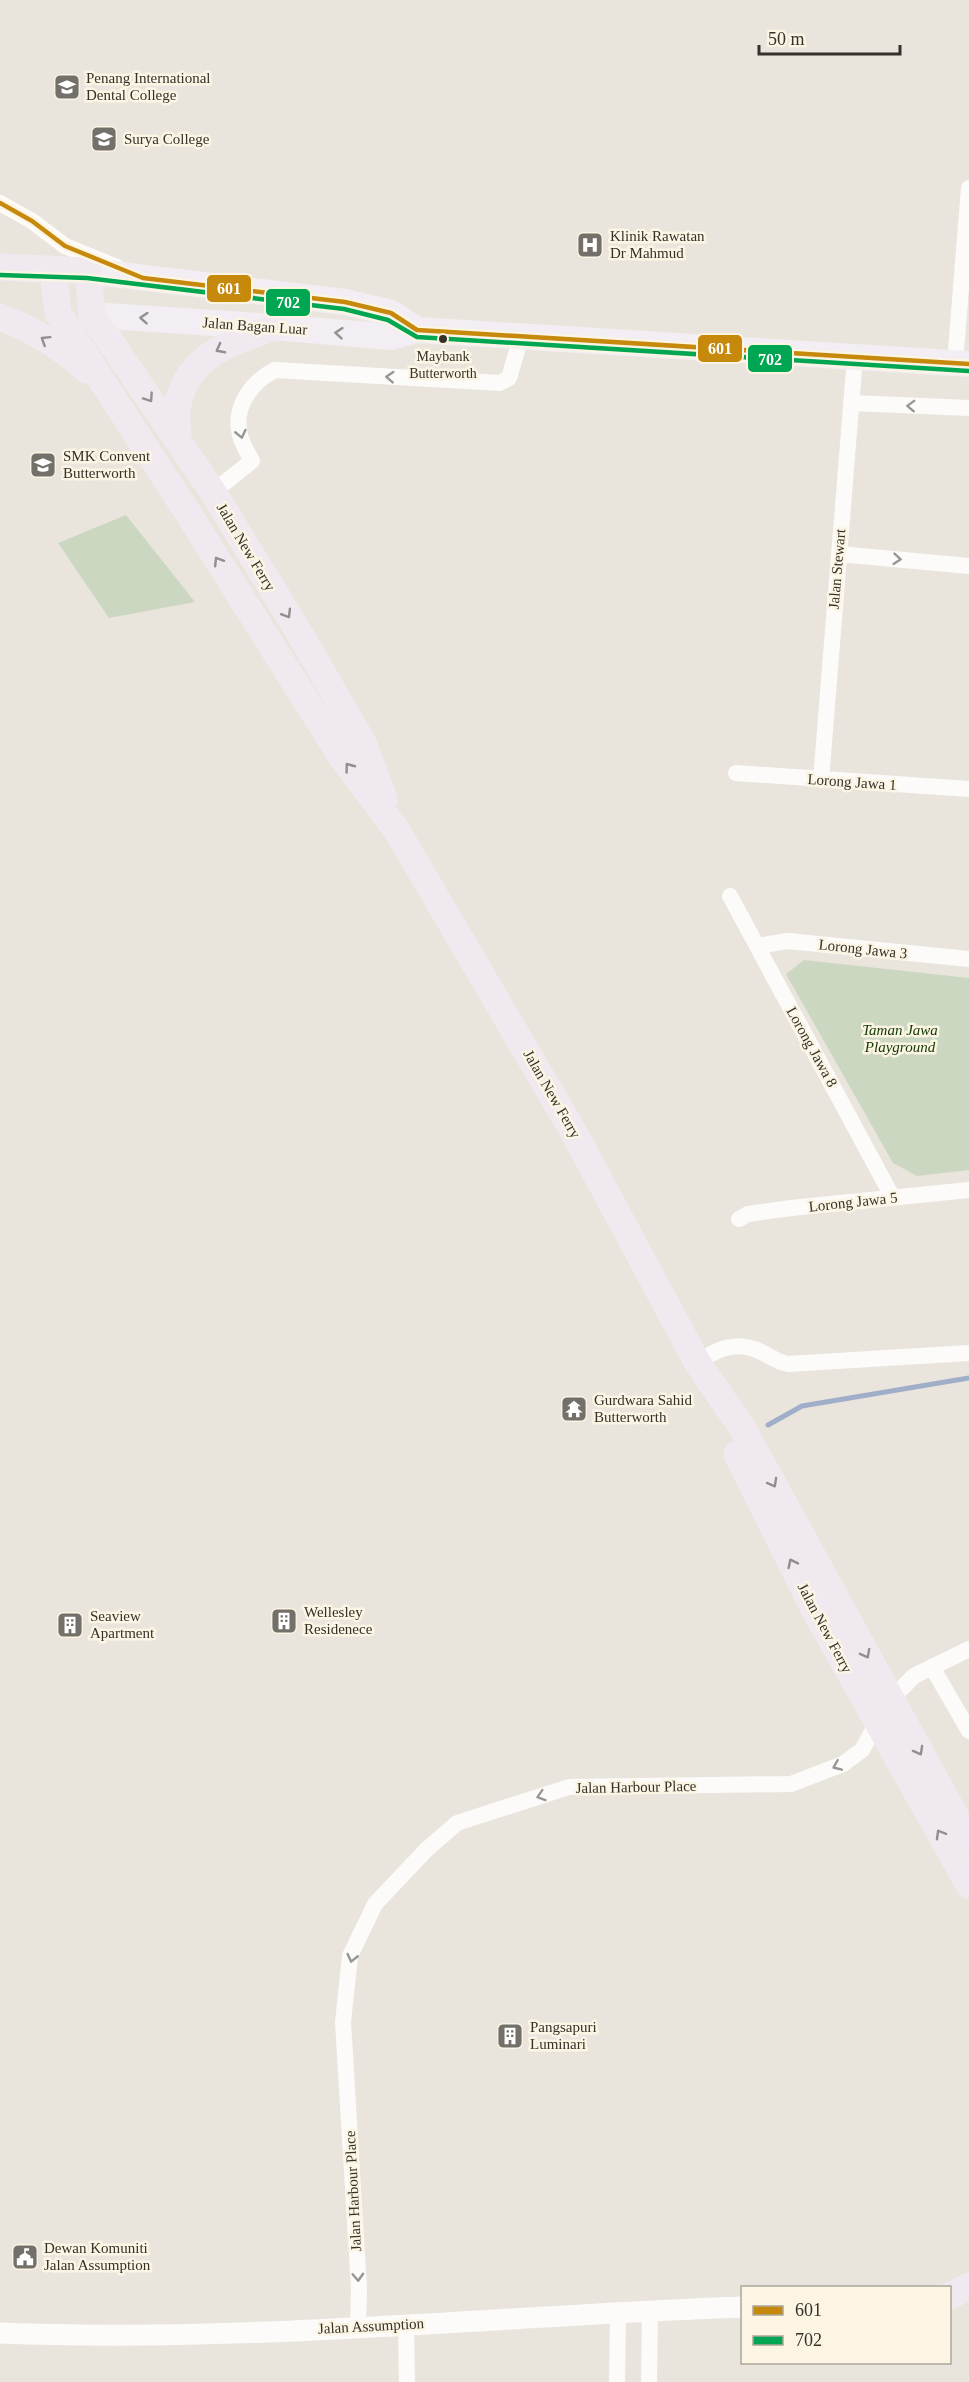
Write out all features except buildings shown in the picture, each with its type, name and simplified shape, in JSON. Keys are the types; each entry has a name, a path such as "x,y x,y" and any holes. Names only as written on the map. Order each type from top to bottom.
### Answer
{"highway":[{"path":"0,267 88,271"},
{"name":"Jalan New Ferry","path":"53,270 58,313 341,756 397,831 573,1131 697,1362 729,1439 814,1609 969,1885"},
{"name":"Jalan New Ferry","path":"88,271 92,315 213,492 363,742 397,831"},
{"path":"0,308 92,315"},
{"path":"0,317 36,334 72,357 107,389"},
{"path":"178,441 177,409 185,385 199,364 216,349 274,327"},
{"name":"Jalan New Ferry","path":"697,1362 743,1429 969,1841"},
{"path":"951,2297 969,2286"}],"main road":[{"name":"Jalan Bagan Luar","path":"88,271 345,302 391,313 417,330"},
{"name":"Jalan Bagan Luar","path":"92,315 274,327 391,338 417,330 962,364"}],"street":[{"path":"962,364 969,188"},
{"path":"0,203 32,221 65,246 143,278"},
{"path":"213,492 252,461 240,435 238,410 259,378 275,370 500,383 508,378 521,336"},
{"name":"Jalan Stewart","path":"821,780 855,357"},
{"path":"851,403 969,408"},
{"path":"839,554 969,566"},
{"name":"Lorong Jawa 1","path":"736,773 969,789"},
{"name":"Lorong Jawa 8","path":"730,896 893,1198"},
{"name":"Lorong Jawa 3","path":"757,946 788,941 969,959"},
{"name":"Lorong Jawa 5","path":"739,1219 748,1214 969,1190"},
{"path":"697,1362 717,1349 738,1346 756,1349 773,1361 788,1365 969,1353"},
{"name":"Jalan Harbour Place","path":"358,2327 359,2288 343,2022 351,1956 375,1904 426,1850 457,1822 569,1787 791,1784 843,1764 862,1750 891,1700 914,1676 969,1649"},
{"path":"932,1667 969,1731"},
{"path":"951,2298 969,2299"},
{"name":"Jalan Assumption","path":"0,2333 67,2336 358,2327 741,2307"},
{"path":"649,2382 650,2311"},
{"path":"617,2382 618,2312"},
{"path":"406,2324 407,2382"}],"green space":[{"path":"126,515 195,602 109,618 58,543"},
{"name":"Taman Jawa Playground","path":"804,960 969,978 969,1170 917,1176 893,1163 786,974"}],"waterway":[{"path":"768,1425 802,1406 969,1378"}],"transit line":[{"name":"601","path":"0,203 32,221 65,246 143,278 345,302 391,313 417,330 969,364"},
{"name":"702","path":"0,275 87,278 344,309 388,320 417,337 969,371"}],"place":[{"name":"Penang International Dental College","path":"67,87"},
{"name":"Surya College","path":"104,139"},
{"name":"Klinik Rawatan Dr Mahmud","path":"590,245"},
{"name":"Maybank Butterworth","path":"443,339"},
{"name":"SMK Convent Butterworth","path":"43,465"},
{"name":"Gurdwara Sahid Butterworth","path":"574,1409"},
{"name":"Wellesley Residenece","path":"284,1621"},
{"name":"Seaview Apartment","path":"70,1625"},
{"name":"Pangsapuri Luminari","path":"510,2036"},
{"name":"Dewan Komuniti Jalan Assumption","path":"25,2257"}]}
